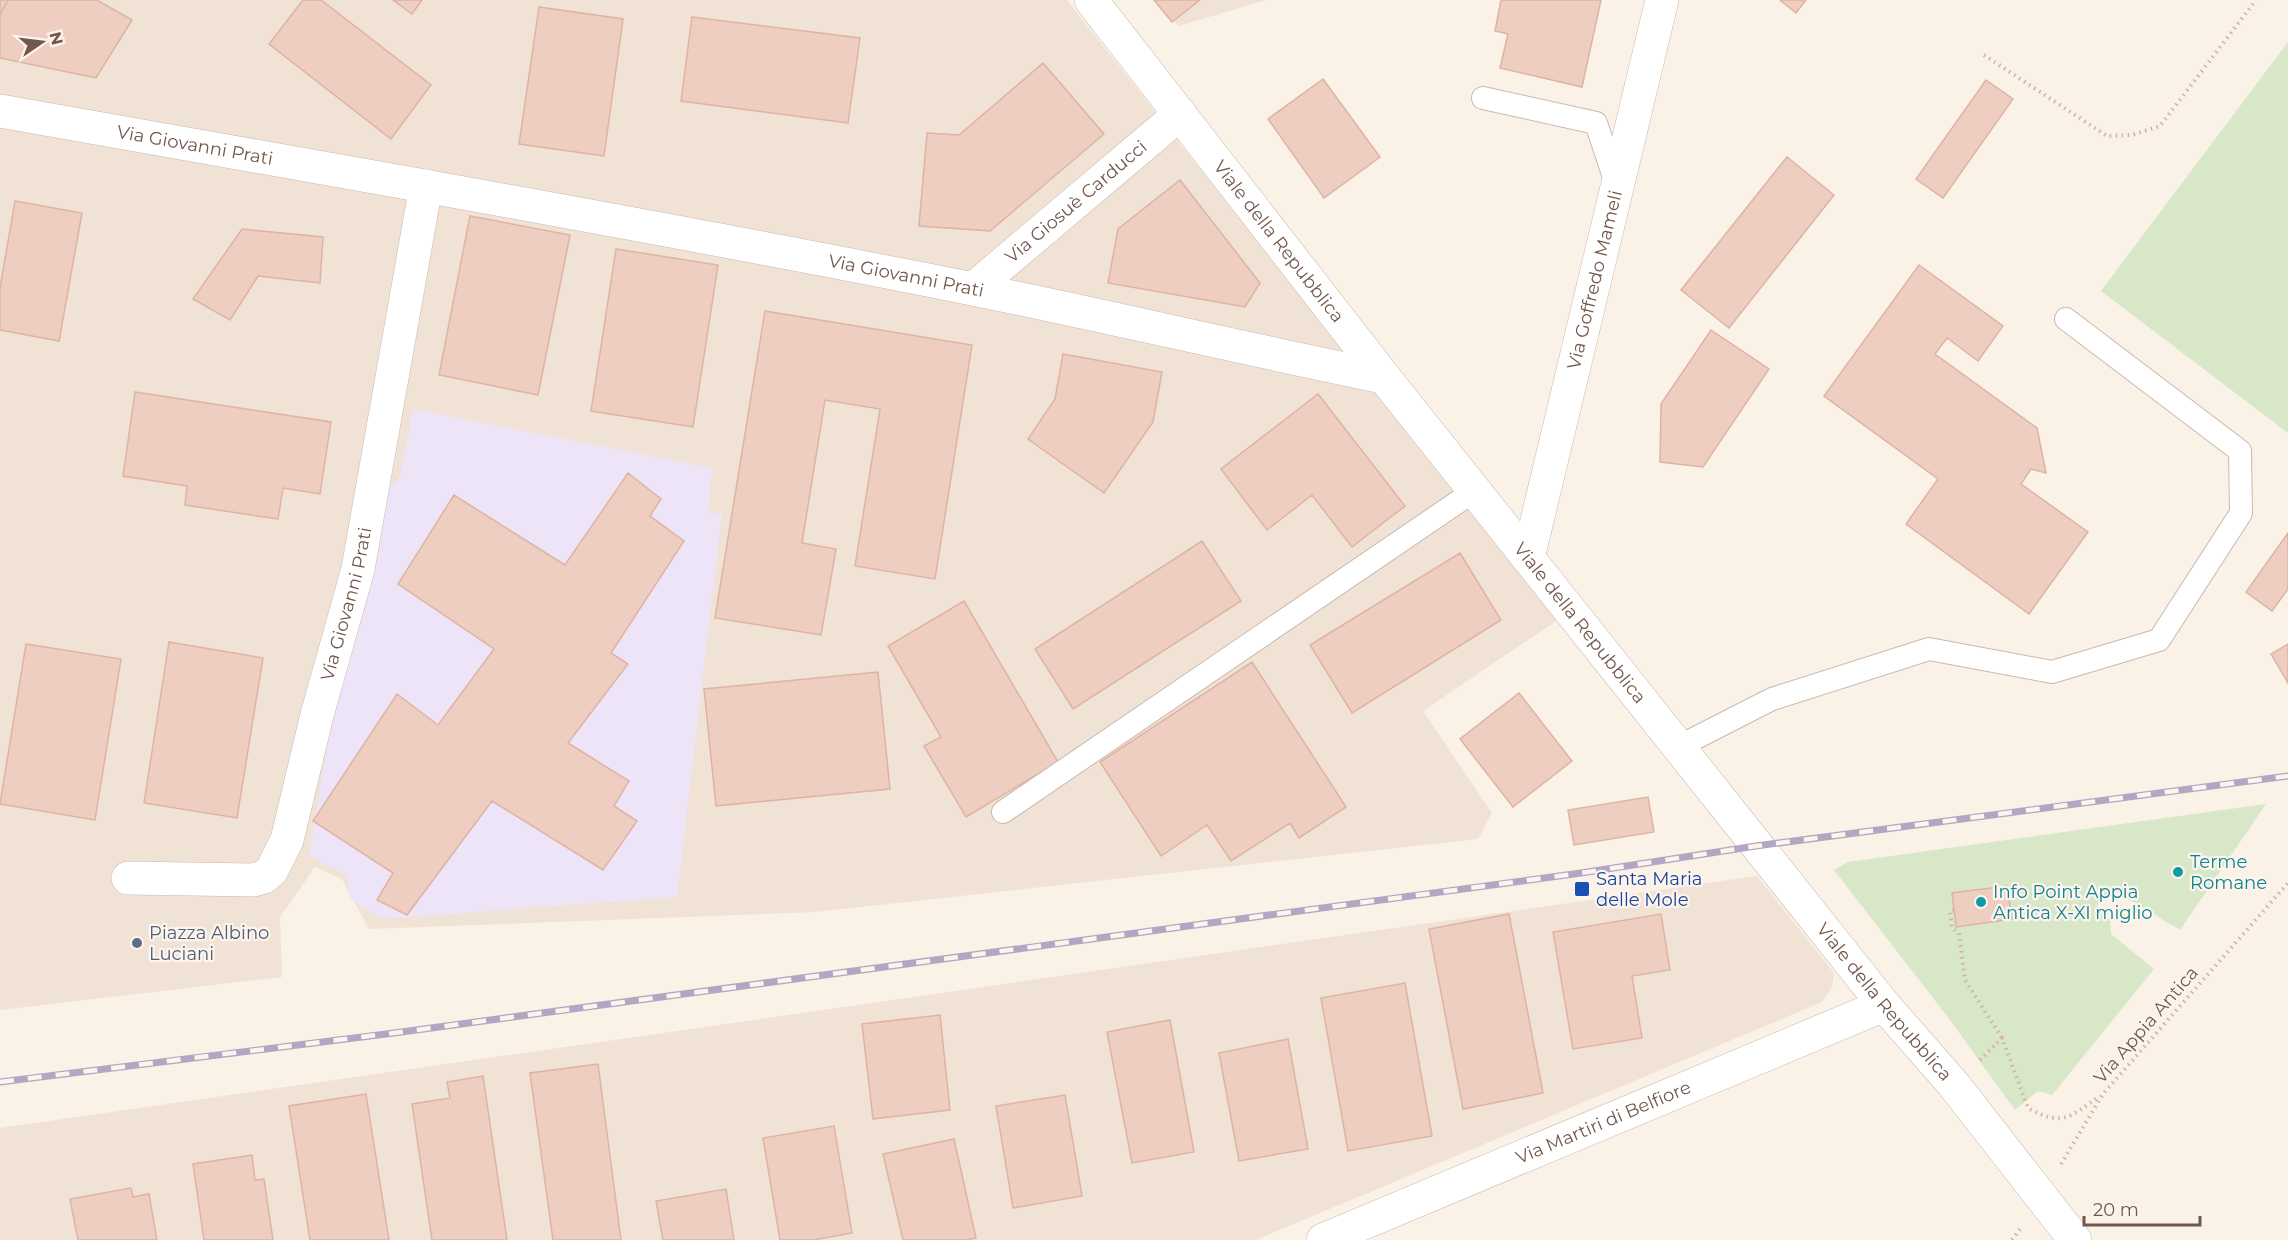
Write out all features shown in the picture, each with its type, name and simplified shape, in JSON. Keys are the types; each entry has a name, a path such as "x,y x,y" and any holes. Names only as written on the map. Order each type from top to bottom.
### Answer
{"street":[{"name":"Viale della Repubblica","path":"1091,0 1474,491 1884,1005 1954,1085 2075,1240"},
{"name":"Via Goffredo Mameli","path":"1528,558 1662,0"},
{"name":"Via Giovanni Prati","path":"0,111 734,242 973,289 1384,377"},
{"name":"Via Giosuè Carducci","path":"973,289 1180,114"},
{"name":"Via Giovanni Prati","path":"128,878 253,880 264,877 272,870 287,840 317,715 358,569 426,186"},
{"name":"Via Martiri di Belfiore","path":"1323,1240 1884,1005"}],"lane":[{"path":"1483,98 1596,123 1618,187"},
{"path":"1678,747 1772,699 1929,649 2052,672 2159,640 2241,513 2240,451 2066,320"},
{"path":"1003,812 1474,491"}],"path":[{"path":"1984,55 2107,136 2132,135 2160,126 2256,0"},
{"name":"Via Appia Antica","path":"2041,1196 2103,1094 2288,883"},
{"path":"1954,910 1950,911 1952,928 1959,933 1965,980 2002,1038 2028,1108 2044,1117 2068,1118 2103,1094"},
{"path":"1954,1085 2002,1038"}],"shaded area":[{"path":"0,0 1067,0 1556,621 1423,711 1492,813 1478,839 815,912 369,929 342,879 315,867 280,917 282,977 0,1010"},
{"path":"1157,0 1267,0 1178,26"},
{"path":"413,409 712,468 708,512 722,514 677,897 382,919 351,900 347,875 309,856 329,736 375,567 389,487 399,480"},
{"path":"1757,876 1834,973 1832,987 1822,1002 1256,1240 0,1240 0,1128"}],"green space":[{"path":"2288,42 2288,433 2101,291"},
{"path":"2266,804 2180,930 2111,889 2097,905 2110,920 2111,934 2154,969 2052,1095 2038,1091 2015,1110 1947,1016 1834,870 1848,862"}],"building":[{"path":"0,0 8,0 0,15"},
{"path":"8,0 97,0 132,20 96,78 0,58 0,15"},
{"path":"303,0 321,0 431,85 391,139 269,44"},
{"path":"393,0 422,0 412,14"},
{"path":"1154,0 1200,0 1172,22"},
{"path":"1501,0 1601,0 1582,87 1500,68 1508,34 1495,31"},
{"path":"1780,0 1806,0 1796,13"},
{"path":"539,7 623,19 604,156 519,144"},
{"path":"692,17 860,38 848,123 681,101"},
{"path":"1043,63 1104,134 990,231 919,226 927,133 959,135"},
{"path":"1323,79 1380,157 1324,198 1268,119"},
{"path":"1986,80 2013,99 1943,198 1916,179"},
{"path":"1787,157 1834,195 1729,328 1681,290"},
{"path":"1180,180 1260,283 1245,307 1108,283 1118,229"},
{"path":"15,201 82,213 59,341 0,330 0,288"},
{"path":"470,216 570,235 538,395 439,375"},
{"path":"242,229 323,237 320,283 258,276 230,320 193,299"},
{"path":"616,249 718,265 693,427 591,411"},
{"path":"1919,265 2003,326 1978,361 1947,338 1935,354 2037,428 2046,473 2031,469 2021,484 2088,532 2029,614 1906,524 1938,479 1824,396"},
{"path":"765,311 972,345 935,579 855,566 880,409 825,400 802,543 836,549 821,635 715,618"},
{"path":"1711,330 1769,369 1703,467 1660,462 1661,404"},
{"path":"1063,354 1162,372 1153,422 1104,493 1028,439 1055,399"},
{"path":"135,392 331,422 320,494 283,488 278,519 185,505 187,486 123,476"},
{"path":"1318,394 1405,506 1352,547 1312,495 1267,530 1221,469"},
{"path":"628,473 661,499 650,516 684,541 611,653 628,664 568,743 629,781 614,806 637,821 603,870 492,801 407,915 377,900 393,873 313,821 397,694 438,725 494,649 398,584 454,495 565,565"},
{"path":"2288,533 2288,589 2272,611 2246,592"},
{"path":"1202,541 1241,601 1073,709 1035,649"},
{"path":"1460,553 1501,620 1352,713 1310,645"},
{"path":"964,601 1058,762 966,817 924,746 941,737 888,646"},
{"path":"169,642 263,658 237,818 144,803"},
{"path":"26,644 121,659 95,820 0,804"},
{"path":"2288,644 2288,683 2271,654"},
{"path":"1252,662 1346,807 1299,838 1290,823 1231,861 1207,825 1161,856 1100,762"},
{"path":"878,672 890,789 716,806 704,689"},
{"path":"1519,693 1572,761 1513,807 1460,739"},
{"name":"Santa Maria delle Mole","path":"1648,797 1654,832 1574,845 1568,810"},
{"name":"Info Point Appia Antica X-XI miglio","path":"2007,886 2012,919 1956,927 1952,893"},
{"path":"1509,914 1543,1093 1463,1109 1429,929"},
{"path":"1661,914 1670,970 1632,976 1642,1038 1573,1049 1553,932"},
{"path":"1405,983 1432,1136 1348,1151 1321,998"},
{"path":"940,1015 950,1110 873,1119 862,1024"},
{"path":"1170,1020 1194,1152 1132,1163 1107,1032"},
{"path":"1288,1039 1308,1149 1239,1161 1219,1053"},
{"path":"598,1064 621,1240 553,1240 530,1073"},
{"path":"483,1076 507,1240 432,1240 412,1104 450,1098 447,1082"},
{"path":"366,1094 389,1240 310,1240 289,1106"},
{"path":"1065,1095 1082,1196 1013,1208 996,1106"},
{"path":"834,1126 852,1233 813,1240 780,1240 763,1138"},
{"path":"954,1139 976,1238 903,1240 883,1154"},
{"path":"252,1155 255,1180 264,1179 273,1240 204,1240 193,1164"},
{"path":"131,1188 133,1197 149,1194 157,1240 78,1240 70,1199"},
{"path":"726,1189 734,1240 663,1240 656,1201"}],"railway":[{"path":"0,1082 394,1033 1581,873 1756,846 2288,776"}],"place":[{"name":"Terme Romane","path":"2178,872"},
{"name":"Santa Maria delle Mole","path":"1582,889"},
{"name":"Info Point Appia Antica X-XI miglio","path":"1981,902"},
{"name":"Piazza Albino Luciani","path":"137,943"}]}
